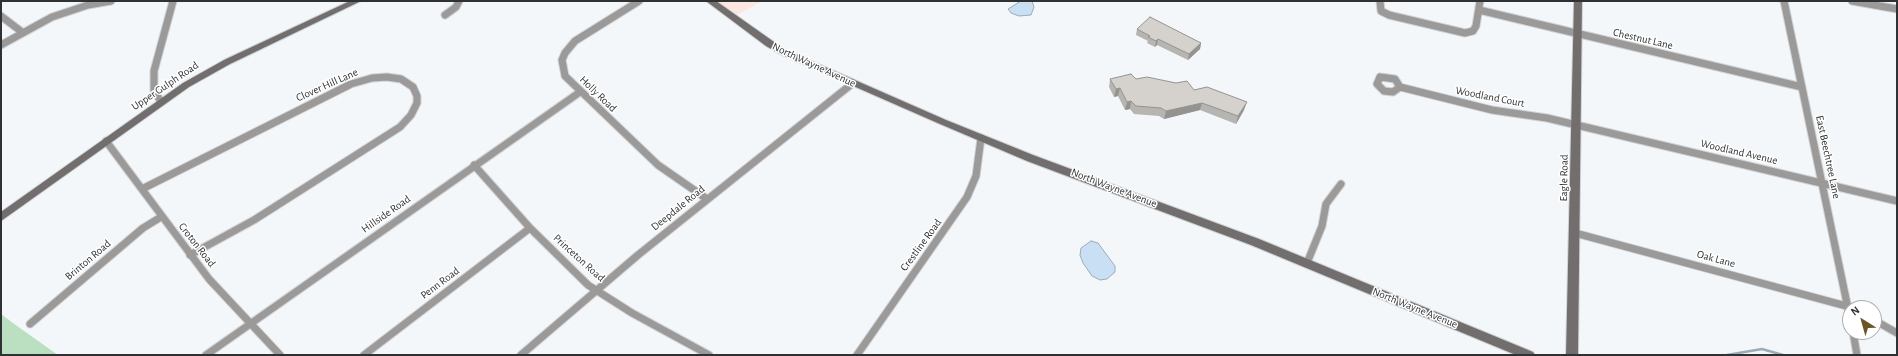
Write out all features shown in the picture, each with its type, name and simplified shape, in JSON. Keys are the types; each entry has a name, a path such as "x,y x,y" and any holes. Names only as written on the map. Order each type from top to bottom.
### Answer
{"street":[{"path":"1,45 22,32 52,18 70,11 112,1"},
{"path":"161,102 154,90 154,71 173,1"},
{"name":"Upper Gulph Road","path":"1,217 186,85 227,62 357,1"},
{"path":"445,15 456,7 460,1"},
{"name":"Holly Road","path":"639,1 580,38 565,53 562,60 565,76 658,165 707,199"},
{"name":"North Wayne Avenue","path":"710,1 769,44 853,83 980,138 1255,242 1529,355"},
{"path":"1380,1 1379,5 1381,11 1389,15 1465,33 1473,31 1476,26 1480,1"},
{"name":"Eagle Road","path":"1572,355 1578,1"},
{"name":"East Beechtree Lane","path":"1784,1 1848,300"},
{"path":"1852,1 1897,9"},
{"name":"Chestnut Lane","path":"1479,10 1802,88"},
{"path":"1,16 22,32"},
{"name":"Clover Hill Lane","path":"142,189 350,84 372,78 387,77 401,79 413,87 417,96 417,103 411,115 400,127 254,220 190,255"},
{"name":"Deepdale Road","path":"521,355 638,254 853,83"},
{"name":"Woodland Court","path":"1400,87 1492,110 1527,114 1576,125"},
{"name":"Hillside Road","path":"206,355 474,165 580,92"},
{"name":"Woodland Avenue","path":"1576,125 1897,201"},
{"name":"Crestline Road","path":"857,355 967,197 976,176 980,138"},
{"name":"Croton Road","path":"106,141 161,217 209,279 280,355"},
{"name":"Princeton Road","path":"474,165 530,228 588,285 632,313 709,355"},
{"path":"1307,263 1322,226 1326,204 1340,184"},
{"name":"Brinton Road","path":"30,324 143,228 161,217"},
{"name":"Penn Road","path":"364,355 530,228"},
{"name":"Oak Lane","path":"1575,233 1842,305"},
{"path":"1882,325 1897,333"},
{"path":"1854,340 1857,355"}],"shaded area":[{"path":"710,1 762,1 732,18"}],"green space":[{"path":"1,314 17,326 58,355 1,355"}],"water":[{"path":"1021,1 1032,1 1034,7 1031,15 1019,16 1011,13 1008,9"},
{"path":"1091,241 1098,243 1115,266 1115,272 1107,279 1100,280 1092,276 1083,263 1080,255 1081,248"}],"building":[{"path":"1150,17 1201,43 1189,54 1158,39 1156,41 1148,37 1150,36 1137,29"},
{"path":"1131,74 1136,79 1147,77 1176,83 1187,81 1194,90 1207,87 1247,102 1238,116 1202,103 1166,111 1161,108 1136,106 1131,101 1127,102 1120,88 1116,89 1110,79"}],"waterway":[{"path":"1727,355 1762,349 1783,355"}]}
